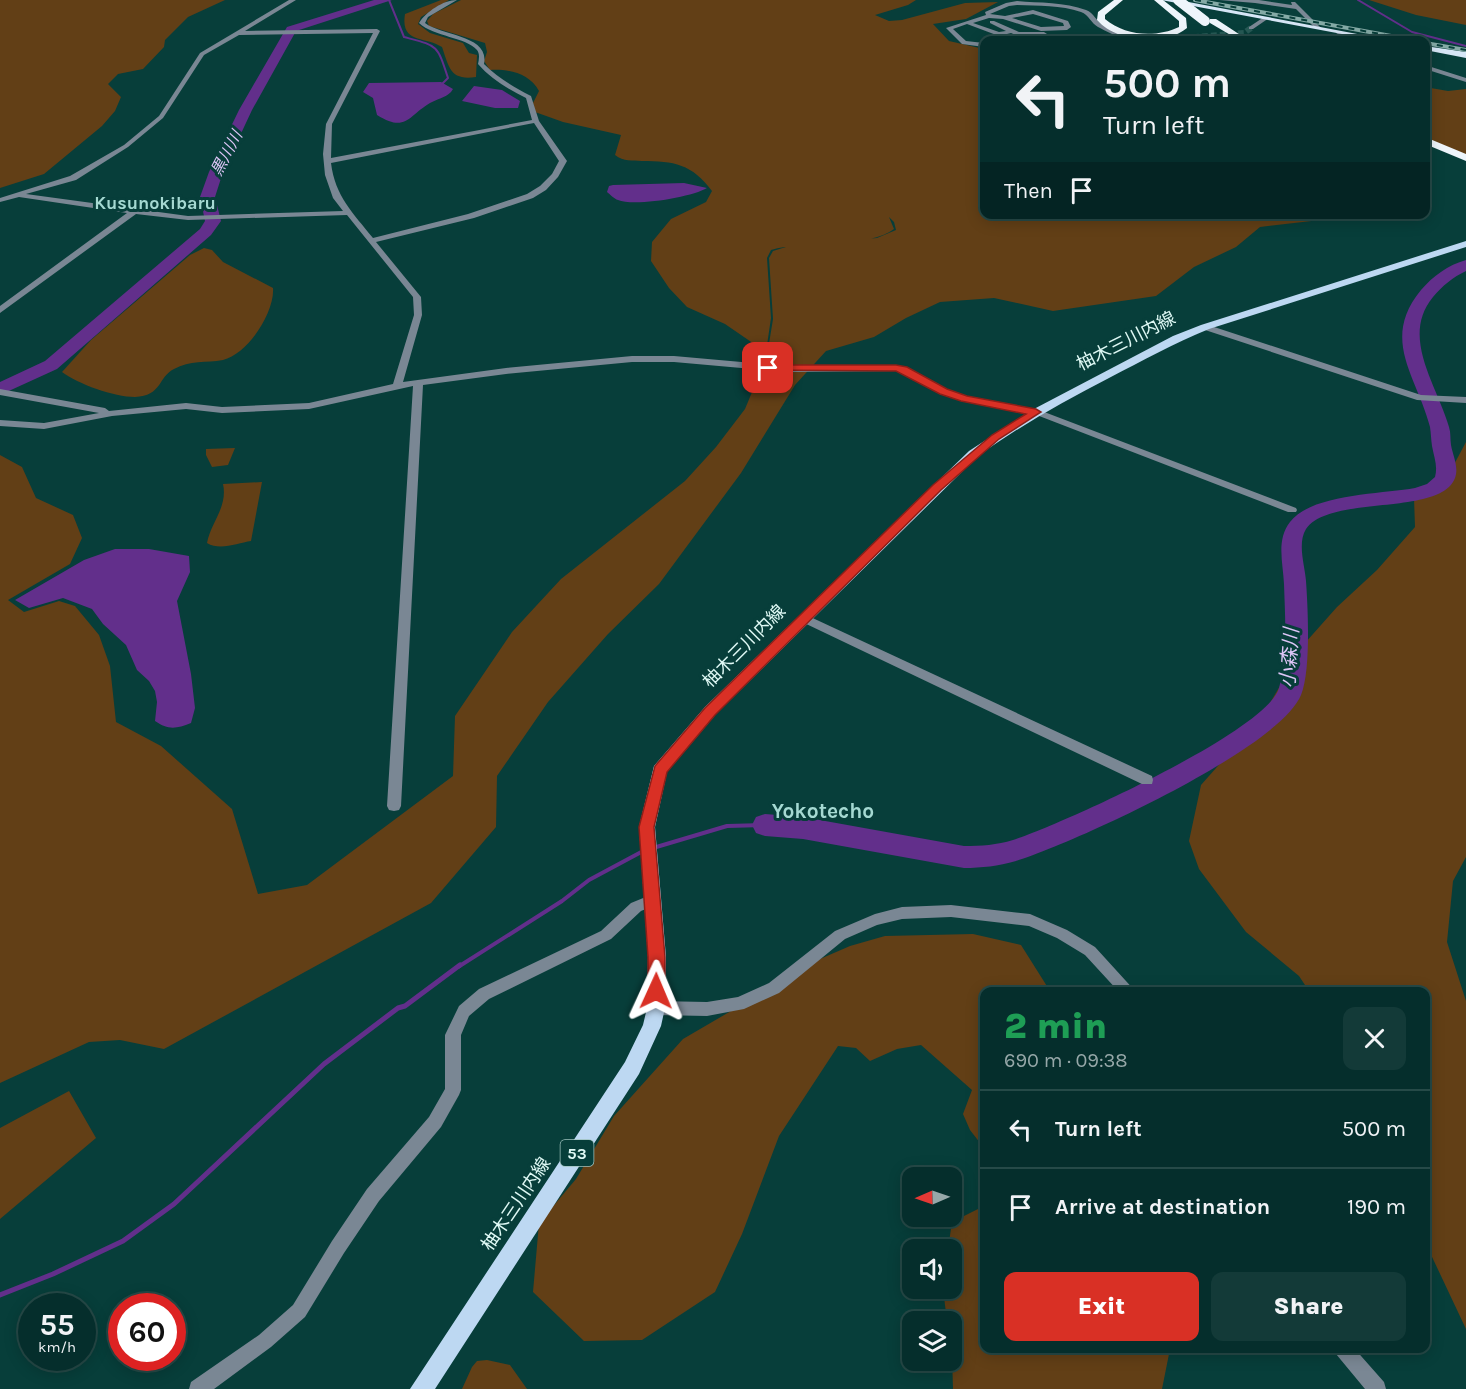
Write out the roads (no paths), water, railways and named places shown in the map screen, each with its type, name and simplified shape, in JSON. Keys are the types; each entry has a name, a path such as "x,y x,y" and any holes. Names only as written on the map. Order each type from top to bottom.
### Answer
{"highway":[{"path":"1119,0 1101,14 1101,20 1112,28 1141,35 1168,34 1184,28 1183,20 1159,1"},
{"path":"1127,0 1109,13 1107,20 1116,27 1141,33 1157,33 1175,29 1178,25 1175,18 1159,1"},
{"path":"1178,0 1237,36"},
{"path":"1186,0 1228,36"},
{"path":"1159,1 1362,36"},
{"path":"1430,49 1466,55"},
{"path":"1430,142 1466,159"},
{"path":"1430,148 1466,164"}],"main road":[{"name":"柚木三川内線","path":"422,1389 632,1068 652,1026 656,1008 657,957 647,827 660,770 710,711 973,454 1036,412 1177,338 1205,327 1466,244"}],"street":[{"path":"0,200 73,178 126,146 161,117 202,54 293,0"},
{"path":"373,240 471,216 530,196 543,188 555,175 563,161 536,121 529,97 501,84 491,75 481,64 482,54 479,48 466,41 432,31 422,23 426,16 454,0"},
{"path":"1005,0 981,14 1015,32"},
{"path":"1222,0 1255,1 1299,8"},
{"path":"1290,0 1318,28"},
{"path":"988,19 987,13 1008,4 1066,7 1091,15 1096,24 1123,36"},
{"path":"980,44 964,42 949,28 953,25 1033,12 1066,22 1068,27"},
{"path":"1005,17 1041,29 1068,27"},
{"path":"1251,27 1266,18"},
{"path":"969,23 999,34 1015,32 1052,34 1068,27"},
{"path":"237,33 377,31 329,124 327,154 329,175 337,198 373,240 417,297 419,303 397,386"},
{"path":"1008,36 1015,32"},
{"path":"1338,32 1345,36"},
{"path":"1430,69 1466,80"},
{"path":"329,161 536,121"},
{"path":"18,195 188,218 348,213"},
{"path":"0,310 134,212"},
{"path":"1205,327 1420,398 1466,400"},
{"path":"0,423 44,426 112,412 186,406 222,410 300,407 397,386 418,385 506,371 632,359 674,359 786,369 896,368 903,369 944,391 964,398 1036,412 1292,510"},
{"path":"394,806 418,385"},
{"path":"0,392 112,412"},
{"path":"804,618 1147,780"},
{"path":"198,1389 265,1341 299,1311 338,1247 373,1196 435,1122 453,1090 453,1035 464,1011 484,994 606,934 652,896"},
{"path":"656,1008 707,1009 739,1004 774,988 840,935 876,920 902,913 951,911 1030,920 1062,934 1090,951 1124,987"},
{"path":"1346,1353 1377,1389"}],"waterway":[{"name":"黒川川","path":"0,389 51,365 206,232 213,221 207,197 216,172 246,110 291,29 386,0"},
{"path":"389,0 404,37 424,42 438,52 448,78 441,85"},
{"path":"1358,0 1412,32 1427,36"},
{"path":"1430,37 1466,46"},
{"name":"小森川","path":"765,825 803,828 964,857 988,857 1054,836 1150,791 1241,738 1273,714 1289,695 1294,672 1295,586 1292,539 1298,525 1310,515 1328,508 1418,494 1434,488 1444,480 1446,468 1440,429 1413,355 1410,325 1415,308 1428,292 1445,276 1466,265"},
{"path":"653,848 727,826 765,825"},
{"path":"458,967 562,901 589,880 645,850"},
{"path":"0,1295 53,1274 123,1241 174,1204 324,1064 460,965"}],"tunnel":[{"path":"1208,36 1244,33 1251,28"}],"railway":[{"path":"1195,0 1391,36"},
{"path":"1430,44 1466,50"}],"district":[{"name":"Kusunokibaru","path":"155,203"},
{"name":"Yokotecho","path":"823,811"}]}
